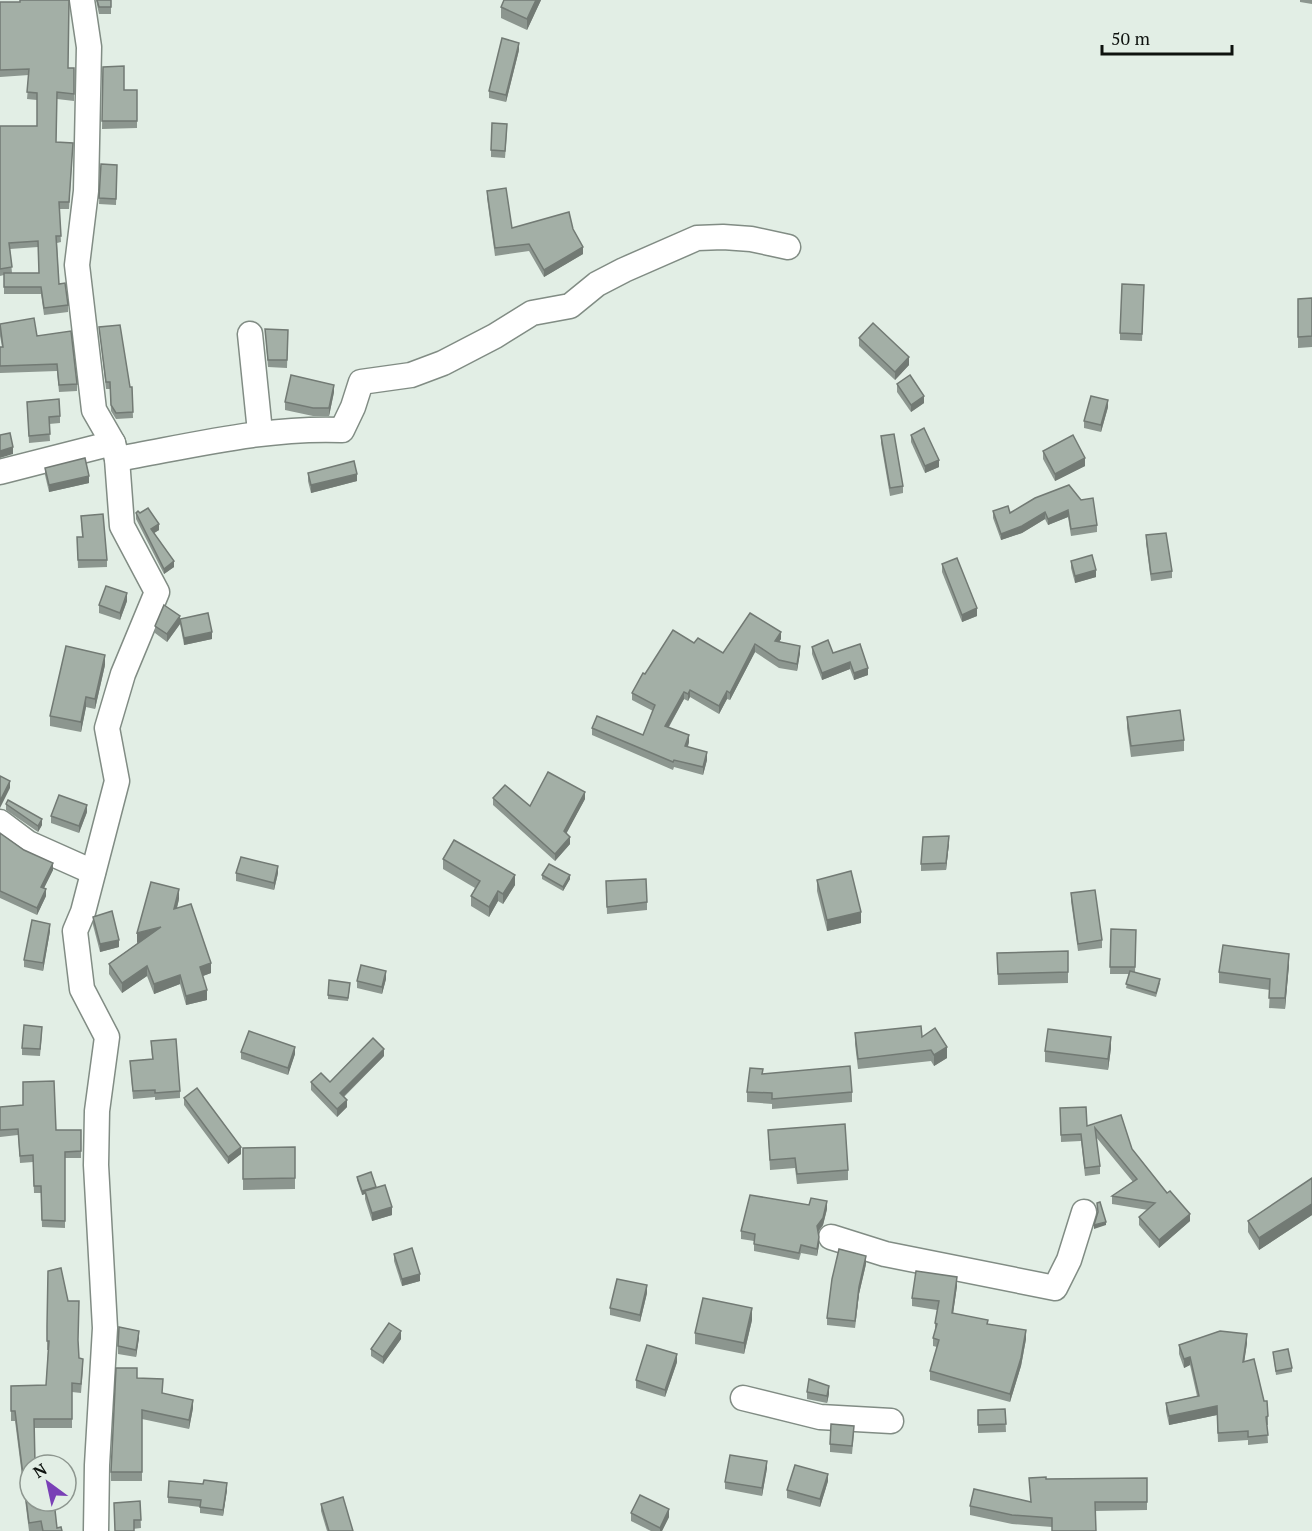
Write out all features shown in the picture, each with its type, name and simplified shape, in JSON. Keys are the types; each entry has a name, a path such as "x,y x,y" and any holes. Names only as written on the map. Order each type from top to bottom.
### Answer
{"street":[{"path":"82,0 89,47 86,191 77,265 94,410 115,451 122,526 157,592 123,674 107,728 117,781 75,931 82,989 107,1037 97,1111 96,1165 105,1328 97,1465 96,1531"},
{"path":"0,472 115,451 260,432 342,430 362,382 411,375 443,363 532,314 570,306 606,279 698,238 751,239 788,247"},
{"path":"250,333 260,432"},
{"path":"0,822 28,843 93,872"},
{"path":"831,1237 885,1254 1055,1288 1069,1260 1084,1212"},
{"path":"743,1398 819,1417 891,1420"}],"building":[{"path":"20,0 69,0 68,68 74,68 74,94 57,92 56,142 73,143 69,202 59,202 61,236 56,236 59,284 65,283 68,305 44,308 41,287 4,287 4,273 39,273 38,241 9,243 12,267 0,269 0,126 37,126 37,93 27,92 29,69 0,70 0,2 20,2"},
{"path":"97,0 111,0 111,7 99,7"},
{"path":"504,0 536,0 527,19 501,7"},
{"path":"502,38 519,43 506,95 489,91"},
{"path":"124,66 124,90 137,90 137,121 102,121 103,67"},
{"path":"492,123 507,124 505,151 491,150"},
{"path":"101,164 117,165 116,199 99,198"},
{"path":"506,188 512,228 569,212 573,229 583,247 544,270 529,244 495,248 487,191"},
{"path":"1122,284 1144,285 1142,334 1120,333"},
{"path":"1312,298 1312,336 1298,337 1298,299"},
{"path":"34,318 37,336 71,331 77,384 59,385 57,364 0,366 0,347 3,347 0,324"},
{"path":"873,323 909,357 895,372 859,338"},
{"path":"120,325 130,387 132,387 133,412 116,413 111,405 110,382 106,382 99,327"},
{"path":"265,329 288,330 287,360 268,360"},
{"path":"291,375 334,385 329,408 313,408 285,402"},
{"path":"910,375 924,396 911,405 897,384"},
{"path":"1091,396 1108,400 1101,425 1084,421"},
{"path":"59,399 60,416 49,417 50,434 29,436 27,402"},
{"path":"924,428 939,460 925,466 911,435"},
{"path":"10,433 13,447 0,451 0,435"},
{"path":"894,434 903,486 890,488 881,436"},
{"path":"1073,435 1085,458 1055,474 1043,451"},
{"path":"85,458 89,476 49,485 45,468"},
{"path":"354,461 357,474 311,485 308,473"},
{"path":"1069,485 1081,500 1093,498 1097,525 1071,529 1068,510 1048,519 1045,512 1022,526 1001,534 993,511 1008,506 1010,513 1035,498"},
{"path":"148,508 159,524 151,529 174,561 164,569 136,513"},
{"path":"103,514 107,560 78,560 77,537 83,537 81,516"},
{"path":"1166,533 1172,571 1151,574 1146,535"},
{"path":"1092,555 1096,570 1075,576 1071,561"},
{"path":"957,558 977,608 962,615 942,564"},
{"path":"106,586 127,593 120,613 99,605"},
{"path":"164,605 180,616 167,634 155,626"},
{"path":"208,613 212,632 184,638 180,619"},
{"path":"750,613 781,632 775,641 800,646 797,664 779,660 755,644 730,693 727,691 719,706 690,690 688,694 684,692 665,726 689,735 685,746 707,752 703,767 674,760 673,762 592,728 597,716 643,735 655,705 632,693 673,630 694,643 698,638 723,653"},
{"path":"828,640 833,653 860,644 868,668 854,673 850,662 822,673 812,647"},
{"path":"66,646 105,655 95,699 86,697 81,722 50,716"},
{"path":"1180,710 1184,740 1131,746 1127,717"},
{"path":"548,772 585,792 564,831 570,837 555,854 493,798 505,785 530,806"},
{"path":"0,776 10,781 0,801"},
{"path":"59,795 87,805 79,826 51,816"},
{"path":"8,800 42,819 38,826 6,804"},
{"path":"0,833 24,850 53,863 41,887 46,889 37,908 0,891"},
{"path":"949,836 946,863 921,864 923,837"},
{"path":"454,840 515,875 503,894 498,891 489,907 471,896 480,881 443,859"},
{"path":"241,857 278,866 274,883 236,873"},
{"path":"549,864 570,875 563,887 542,875"},
{"path":"851,871 861,912 827,920 817,880"},
{"path":"646,879 647,902 607,907 606,881"},
{"path":"151,882 179,889 174,909 191,904 211,963 200,967 207,990 186,996 180,975 154,984 147,966 122,983 109,964 161,927 137,933"},
{"path":"1095,890 1102,940 1078,944 1071,893"},
{"path":"112,911 119,940 100,944 93,917"},
{"path":"32,920 50,924 43,963 24,960"},
{"path":"1111,929 1136,930 1135,967 1110,967"},
{"path":"1223,945 1289,954 1285,998 1269,998 1270,979 1219,972"},
{"path":"1068,951 1068,972 998,974 997,953"},
{"path":"361,965 386,971 382,987 357,981"},
{"path":"1130,971 1160,979 1156,993 1126,984"},
{"path":"329,980 350,983 348,998 328,995"},
{"path":"24,1025 42,1027 40,1049 22,1048"},
{"path":"921,1026 922,1037 935,1028 947,1047 934,1055 931,1050 858,1059 855,1033"},
{"path":"1048,1029 1111,1037 1108,1059 1045,1051"},
{"path":"249,1031 295,1047 288,1068 241,1052"},
{"path":"373,1038 384,1049 340,1093 347,1100 337,1109 311,1082 321,1073 330,1082"},
{"path":"176,1039 180,1091 155,1093 155,1090 133,1091 130,1061 153,1059 151,1041"},
{"path":"850,1066 852,1092 772,1099 772,1093 747,1092 750,1068 763,1069 762,1074"},
{"path":"54,1081 56,1130 81,1130 81,1151 65,1152 65,1221 42,1220 41,1186 34,1186 33,1155 20,1156 18,1129 0,1130 0,1107 23,1105 23,1082"},
{"path":"197,1088 241,1147 228,1157 184,1098"},
{"path":"1086,1107 1087,1126 1121,1115 1132,1149 1167,1193 1170,1191 1190,1214 1159,1240 1139,1217 1155,1203 1112,1196 1137,1179 1095,1128 1100,1166 1085,1168 1081,1134 1061,1135 1060,1108"},
{"path":"845,1124 848,1170 797,1174 795,1158 770,1160 768,1130"},
{"path":"295,1147 295,1178 243,1179 243,1148"},
{"path":"371,1172 376,1187 362,1191 357,1177"},
{"path":"1312,1178 1312,1204 1259,1238 1248,1221"},
{"path":"385,1185 392,1207 372,1213 365,1191"},
{"path":"750,1195 809,1205 811,1198 827,1201 823,1218 817,1226 819,1237 817,1249 801,1245 799,1253 754,1244 755,1234 741,1231"},
{"path":"1100,1202 1106,1222 1094,1225 1098,1212 1097,1203"},
{"path":"412,1248 420,1274 402,1279 394,1254"},
{"path":"839,1249 866,1256 855,1321 827,1318"},
{"path":"61,1268 68,1301 79,1301 79,1358 83,1359 81,1384 72,1383 72,1419 34,1419 35,1453 20,1453 15,1411 11,1411 11,1386 46,1385 49,1341 47,1341 48,1271"},
{"path":"916,1271 957,1277 952,1313 988,1320 987,1324 1026,1330 1021,1358 1010,1394 930,1371 939,1340 933,1338 939,1301 912,1298"},
{"path":"617,1279 647,1285 640,1315 610,1308"},
{"path":"703,1298 752,1308 744,1343 695,1333"},
{"path":"389,1323 401,1331 383,1357 371,1349"},
{"path":"119,1327 139,1331 136,1350 118,1346"},
{"path":"1220,1331 1247,1334 1243,1362 1254,1359 1264,1401 1267,1401 1268,1435 1248,1437 1248,1431 1218,1433 1217,1406 1169,1416 1166,1403 1199,1396 1190,1357 1184,1359 1179,1345"},
{"path":"647,1345 677,1354 665,1390 636,1380"},
{"path":"1288,1349 1292,1368 1276,1371 1273,1352"},
{"path":"116,1368 137,1368 137,1378 163,1379 162,1393 193,1400 189,1420 142,1410 142,1472 111,1472"},
{"path":"809,1379 829,1386 827,1396 807,1392"},
{"path":"1005,1409 1006,1424 978,1425 978,1410"},
{"path":"831,1424 854,1426 852,1446 830,1444"},
{"path":"730,1455 767,1461 762,1488 725,1482"},
{"path":"795,1465 828,1474 820,1499 787,1490"},
{"path":"1046,1477 1046,1479 1147,1478 1147,1502 1095,1502 1096,1531 1052,1531 1052,1518 1012,1515 970,1506 974,1489 1031,1502 1029,1478"},
{"path":"204,1480 227,1483 223,1510 200,1507 201,1500 168,1497 169,1481 203,1484"},
{"path":"640,1495 669,1509 660,1528 631,1513"},
{"path":"343,1497 353,1531 329,1531 321,1504"},
{"path":"140,1501 141,1520 134,1520 134,1531 115,1531 114,1503"},
{"path":"28,1513 55,1513 57,1528 61,1527 62,1531 43,1531 41,1521 29,1523"}]}
